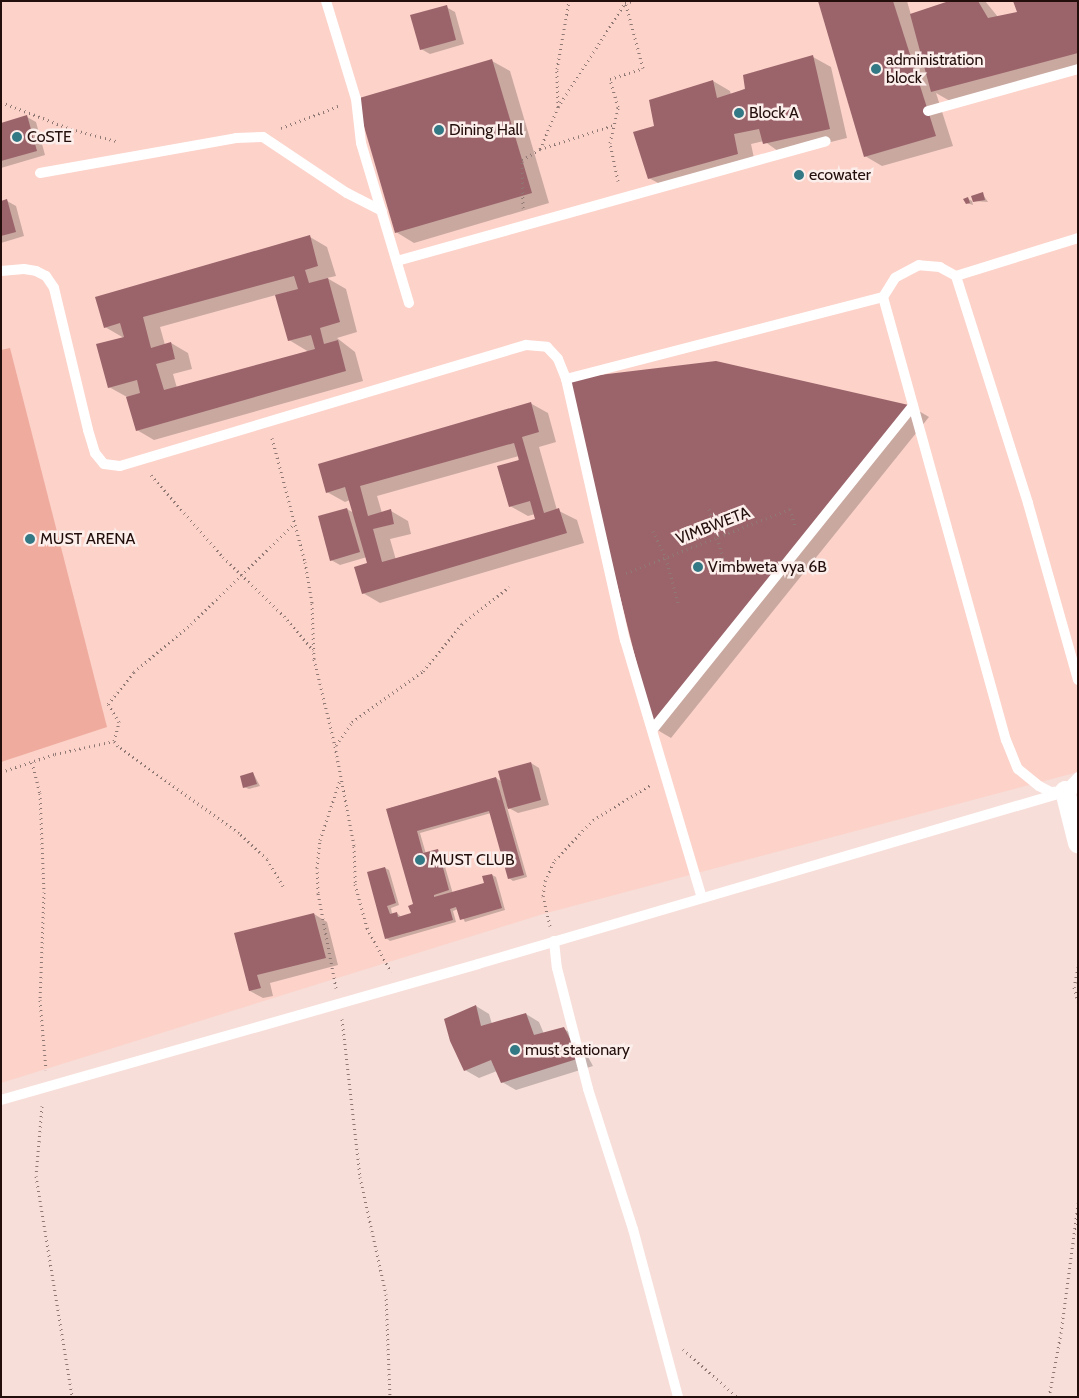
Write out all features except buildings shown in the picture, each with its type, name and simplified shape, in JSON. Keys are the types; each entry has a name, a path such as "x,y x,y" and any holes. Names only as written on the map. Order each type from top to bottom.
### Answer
{"street":[{"path":"1073,785 1078,843"}],"lane":[{"path":"326,1 356,99 361,142 409,303"},
{"path":"928,111 1078,69"},
{"path":"40,173 236,138 262,137 347,193 382,211"},
{"path":"397,261 826,141"},
{"path":"956,276 1078,238"},
{"path":"566,379 883,297 895,278 919,265 940,267 956,276 1028,503 1078,680"},
{"path":"1,271 24,269 46,276 58,301 95,453 104,464 120,466 268,420 526,345 547,347 561,364 566,379 588,468 610,580 625,640 702,898"},
{"path":"883,297 1011,756 1018,769 1039,786 1051,792 1073,785"},
{"path":"653,729 913,406"},
{"path":"1,1100 340,1004 398,985 554,942 1073,785"},
{"path":"554,942 557,968 588,1089 633,1229 678,1397"}],"path":[{"path":"558,107 557,69 569,1"},
{"path":"625,2 634,1"},
{"path":"540,148 558,107 625,2"},
{"path":"621,197 610,143 618,107 610,79 643,68 625,2"},
{"path":"262,137 356,99"},
{"path":"1,102 71,129 123,143"},
{"path":"523,225 522,160 540,148 615,125"},
{"path":"268,420 312,603 313,650 335,746 354,846 355,884 362,912 398,985"},
{"path":"137,460 313,650"},
{"path":"709,509 727,571"},
{"name":"VIMBWETA","path":"610,580 790,509 801,545"},
{"path":"114,741 119,722 108,704 114,695 240,573 294,524"},
{"path":"653,531 666,558 678,603"},
{"path":"335,746 352,722 423,671 462,624 509,587"},
{"path":"1,772 114,741"},
{"path":"114,741 172,788 207,808 239,833 267,859 283,886"},
{"path":"32,762 40,793 44,892 40,1000 46,1087 39,1122 36,1176 72,1397"},
{"path":"554,942 543,896 545,881 555,860 593,820 654,783 665,772"},
{"path":"340,780 320,840 317,868 318,893 340,1004 360,1177 386,1294 390,1397"},
{"path":"1078,966 1074,987 1078,1001"},
{"path":"1049,1397 1061,1333 1078,1203"},
{"path":"660,1328 737,1397"}],"shaded area":[{"path":"1,1 1078,1 1078,772 543,914 1,1083"},
{"name":"MUST ARENA","path":"10,348 107,727 1,762 1,350"}],"place":[{"name":"administration block","path":"876,69"},
{"name":"Block A","path":"739,113"},
{"name":"Dining Hall","path":"439,130"},
{"name":"CoSTE","path":"17,137"},
{"name":"ecowater","path":"799,175"},
{"name":"MUST ARENA","path":"30,539"},
{"name":"Vimbweta vya 6B","path":"698,567"},
{"name":"MUST CLUB","path":"420,860"},
{"name":"must stationary","path":"515,1050"}]}
